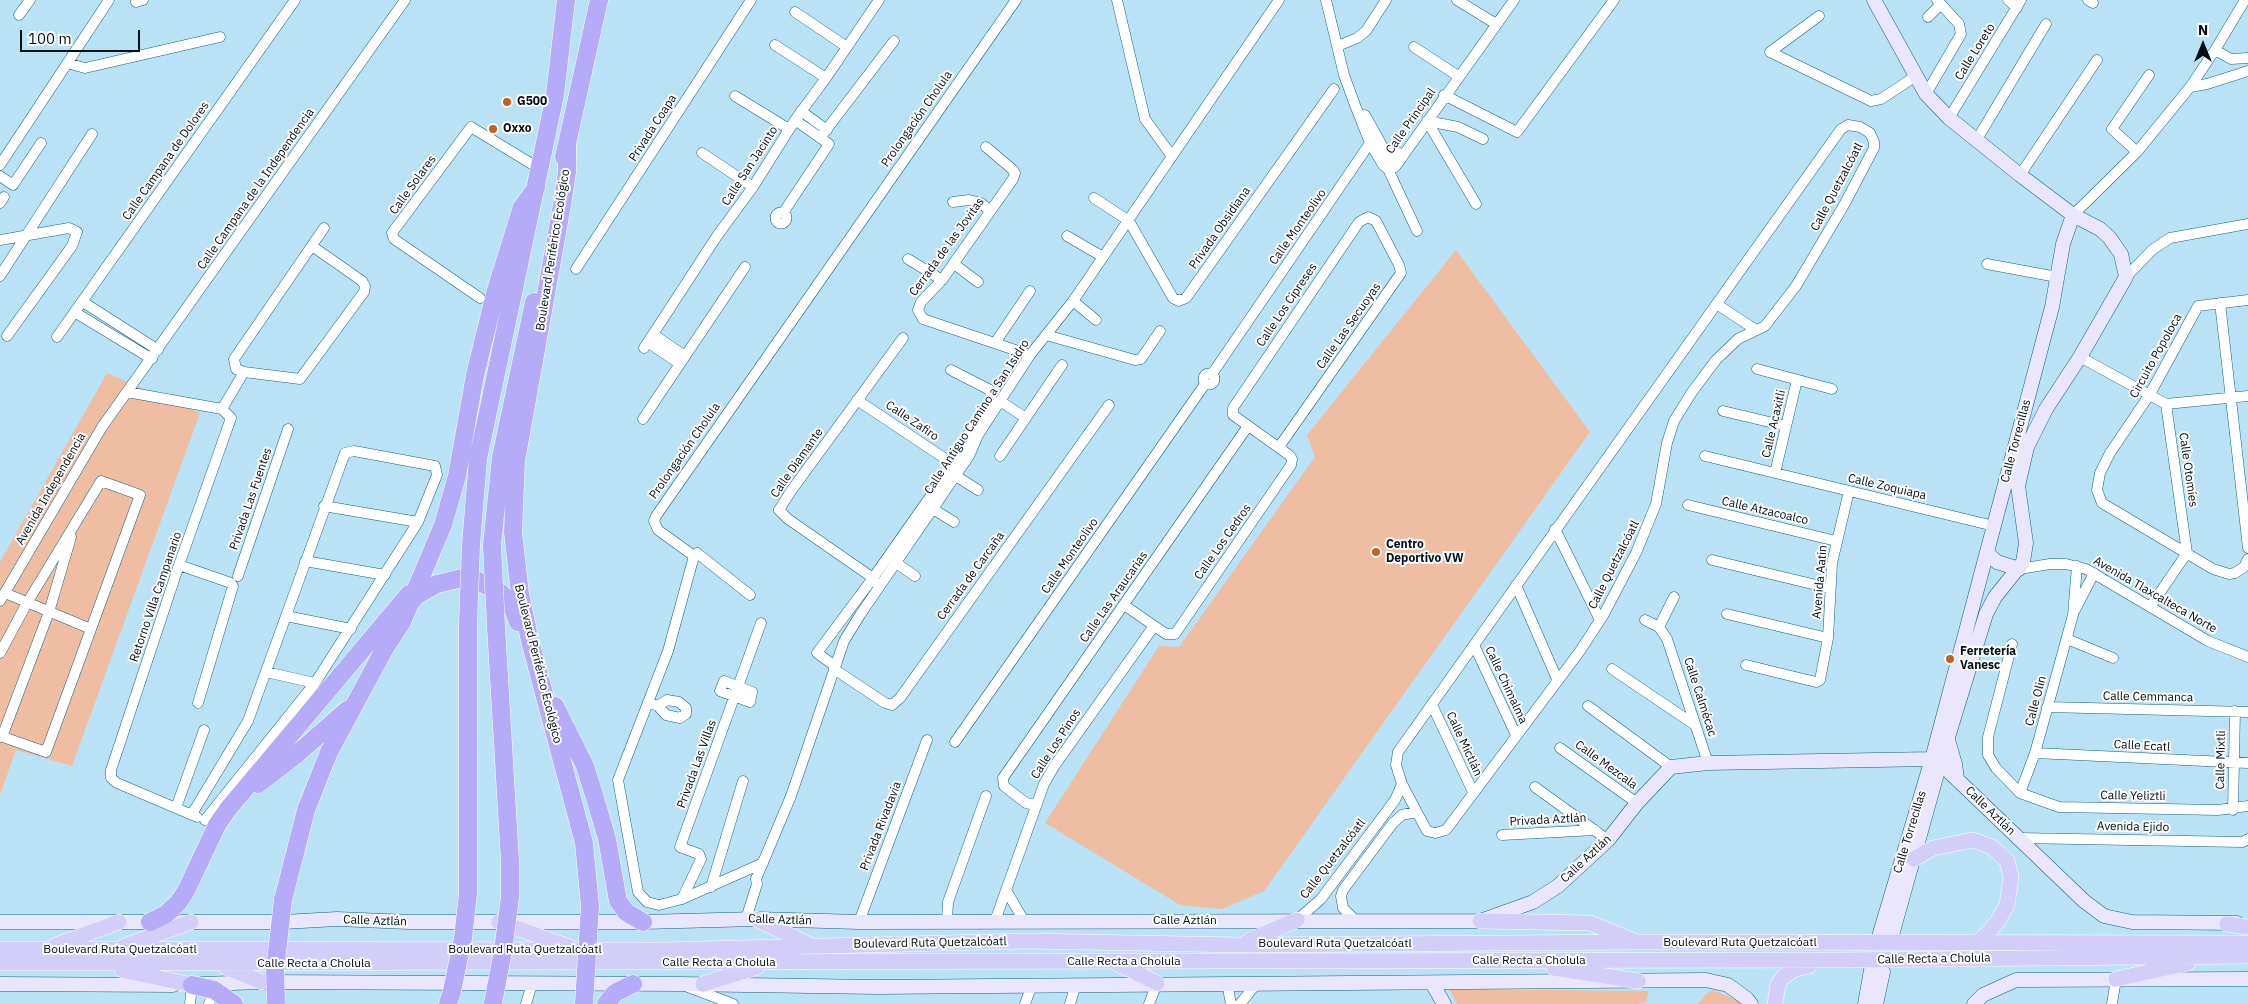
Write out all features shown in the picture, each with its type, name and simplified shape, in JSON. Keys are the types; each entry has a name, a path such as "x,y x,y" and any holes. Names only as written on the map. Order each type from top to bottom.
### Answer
{"highway":[{"path":"555,95 551,73 551,55 557,0"},
{"name":"Boulevard Periférico Ecológico","path":"450,997 463,938 468,894 468,625 471,544 478,459 555,95 566,0"},
{"name":"Boulevard Periférico Ecológico","path":"492,1003 503,951 510,897 510,861 492,545 501,457 599,0"},
{"name":"Boulevard Periférico Ecológico","path":"567,145 565,188 519,440 515,479 514,532 516,571 530,641 584,843 590,906 584,1004"},
{"name":"Boulevard Periférico Ecológico","path":"276,1002 275,970 283,900 306,810 329,752 402,622 443,525 453,491 480,352 508,247 522,207 536,188"},
{"path":"150,922 166,914 182,897 211,822 237,798 414,594 416,596 437,584 462,578 476,580 501,593 507,599 530,641"},
{"path":"544,689 559,713 585,766 604,826 618,901 626,912 643,922"},
{"path":"237,798 297,754 355,703"},
{"path":"606,1004 615,992 633,984"},
{"path":"192,985 212,997 234,1004"}],"main road":[{"path":"1874,0 1926,94 1949,118 2020,176 2073,215 2100,229 2109,237 2120,254 2126,276"},
{"name":"Calle Torrecillas","path":"2073,215 2063,244 2052,307 1987,553 1936,761 1914,859 1886,934 1936,761 1948,740 1986,614 1995,597 2019,569 2026,552 2018,486 2027,447 2046,410 2080,357 2126,276"},
{"path":"1996,519 2008,511 2022,515"},
{"path":"1987,553 1997,562 2019,569"},
{"path":"1948,740 1957,779"},
{"path":"1671,767 1708,764 1936,761"},
{"name":"Calle Aztlán","path":"1936,761 2084,902 2104,916 2132,922 2227,924"},
{"name":"Calle Aztlán","path":"0,922 283,922 337,919 499,922 643,922 747,919 859,922 1480,921 1532,902 1558,886 1608,840 1637,803 1671,767"},
{"path":"1914,859 1932,848 1973,840 1992,847 2007,861 2011,877 2007,905 1998,921 1976,943"},
{"path":"747,919 812,945"},
{"path":"1240,945 1297,920"},
{"path":"1480,921 1590,923 1638,942"},
{"path":"46,949 119,922"},
{"path":"114,950 191,922"},
{"path":"499,922 581,950"},
{"path":"2227,924 2248,925"},
{"path":"0,940 30,949"},
{"name":"Boulevard Ruta Quetzalcóatl","path":"0,949 659,950 1028,941 1240,945 1638,942 1860,944"},
{"name":"Calle Recta a Cholula","path":"1860,944 2248,944"},
{"path":"2116,979 2217,956"},
{"name":"Calle Recta a Cholula","path":"0,963 1837,960 2248,956"},
{"path":"1775,1004 1778,984 1788,972 1802,967 1837,960"},
{"path":"1508,961 1638,981"},
{"path":"1114,962 1157,983"},
{"path":"89,963 192,985"},
{"path":"703,984 770,963"},
{"path":"220,964 262,982"},
{"path":"1865,1004 1877,971 1876,1004"},
{"path":"1974,1004 1983,995 2016,980 2248,979"},
{"name":"Calle Recta a Cholula","path":"0,984 192,985 262,982 703,984 876,987 1157,983 1432,983 1706,980 1728,985 1748,999 1750,1004"},
{"path":"1432,983 1444,1004"}],"street":[{"path":"19,15 30,0"},
{"path":"0,164 109,0"},
{"name":"Calle Campana de Dolores","path":"57,336 84,302 295,0"},
{"name":"Calle Campana de la Independencia","path":"127,392 405,0"},
{"name":"Privada Coapa","path":"576,269 751,0"},
{"name":"Calle San Jacinto","path":"682,360 649,342 717,236 753,187 792,124 879,0"},
{"name":"Prolongación Cholula","path":"750,595 697,553 694,556 658,530 654,521 656,516 1016,0"},
{"path":"1117,0 1145,119 1171,155"},
{"name":"Calle Antiguo Camino a San Isidro","path":"747,919 757,884 756,879 791,796 844,641 877,582 896,563 969,456 996,398 1073,301 1129,221 1171,155 1279,0"},
{"name":"Calle Principal","path":"1326,0 1344,75 1370,144 1383,165 1388,169 1395,167 1457,75 1514,0"},
{"path":"1338,46 1357,38 1366,31 1386,0"},
{"path":"1456,0 1496,24"},
{"path":"1444,95 1517,132 1614,0"},
{"path":"2008,0 2019,4"},
{"name":"Calle Torrecillas","path":"2073,215 2136,152 2190,87 2216,50 2245,0"},
{"path":"1926,94 1961,34 1959,24 1939,2 1928,17"},
{"name":"Calle Loreto","path":"1949,118 2019,4"},
{"path":"794,12 847,47"},
{"path":"1819,16 1770,52 1871,101 1881,99 1916,76"},
{"path":"1976,141 2046,24"},
{"path":"67,63 86,68 220,37"},
{"path":"820,138 894,41"},
{"path":"775,45 826,78"},
{"path":"1362,110 1391,162 1457,75 1414,47"},
{"path":"2216,50 2231,59 2248,58"},
{"path":"2020,176 2097,60"},
{"path":"2190,87 2207,84 2248,71"},
{"path":"2136,152 2112,129 2149,75"},
{"name":"Privada Obsidiana","path":"1129,221 1173,298 1179,301 1186,298 1334,89"},
{"path":"735,96 829,144 783,213"},
{"path":"801,111 827,130"},
{"path":"1427,121 1432,131"},
{"path":"1427,121 1458,127 1483,139"},
{"path":"1427,121 1476,204"},
{"name":"Calle Quetzalcóatl","path":"1848,125 1860,127 1870,133 1874,142 1874,148 1844,205 1796,286 1765,326 1756,330 1738,339 1716,360 1692,392 1674,421 1667,443 1656,504 1636,553 1600,620 1580,651 1446,830 1440,833 1427,831 1402,784 1396,765 1398,752 1555,529 1718,305 1841,129 1848,125"},
{"name":"Calle Solares","path":"480,298 394,239 392,233 471,127 540,169"},
{"path":"0,276 92,134"},
{"path":"0,176 14,185 41,143"},
{"name":"Calle Monteolivo","path":"956,742 1205,384 1204,376 1212,374 1370,144"},
{"name":"Cerrada de las Jovitas","path":"986,147 1015,173 1013,179 954,264 922,302 918,310 923,319 1030,355"},
{"path":"702,153 753,187"},
{"path":"1388,169 1417,231"},
{"path":"1094,198 1129,221"},
{"path":"953,202 969,200 980,203 990,210"},
{"name":"Calle Los Cipreses","path":"1248,426 1233,415 1232,411 1359,222 1368,216"},
{"name":"Calle Las Secuoyas","path":"1279,448 1401,273 1399,265 1376,221 1368,216"},
{"path":"2126,276 2152,250 2170,238 2248,224"},
{"path":"0,240 69,228 77,232 72,246 7,336"},
{"path":"312,246 362,281 365,286 364,292 300,379 236,370 234,359 324,228"},
{"path":"1066,236 1103,257"},
{"path":"908,259 942,280"},
{"path":"954,264 978,282"},
{"path":"1987,264 2057,276"},
{"path":"643,419 745,267"},
{"path":"995,343 1030,291"},
{"path":"2248,300 2220,303 2248,548"},
{"path":"1073,301 1096,320"},
{"path":"84,302 155,354"},
{"name":"Circuito Popoloca","path":"2220,303 2198,306 2150,394 2110,453 2100,473 2097,490 2102,503 2184,548 2213,569 2229,574 2240,570 2248,559"},
{"path":"1718,305 1756,330"},
{"path":"76,313 155,354"},
{"path":"1046,335 1135,360 1140,359 1160,332"},
{"path":"858,400 903,338"},
{"path":"2080,357 2166,404 2248,396"},
{"path":"1000,456 1062,365"},
{"path":"950,370 990,390 996,398 1026,418"},
{"path":"1756,370 1832,389"},
{"path":"127,392 222,410 244,372"},
{"name":"Calle Acaxitli","path":"1775,473 1797,380"},
{"name":"Avenida Independencia","path":"2,597 102,427 127,392"},
{"path":"834,668 817,653 877,582 965,447 968,434 992,399 996,398"},
{"name":"Calle Zafiro","path":"858,400 953,464"},
{"name":"Calle Diamante","path":"858,400 779,510 788,519 877,582"},
{"name":"Calle Otomíes","path":"2166,404 2184,548"},
{"name":"Cerrada de Carcaña","path":"834,668 892,705 906,690 1110,405"},
{"name":"Retorno Villa Campanario","path":"211,822 111,778 111,770 180,562 230,424 228,415 222,410"},
{"path":"1723,412 1786,426"},
{"path":"1248,426 1279,448"},
{"name":"Calle Las Araucarias","path":"1035,805 1026,802 1004,786 1002,783 1003,778 1248,426"},
{"name":"Privada Las Fuentes","path":"198,703 233,581 288,429"},
{"name":"Calle Los Cedros","path":"1154,626 1166,634 1175,634 1291,465 1292,459 1279,448"},
{"path":"192,814 248,721 324,506 345,453 354,451 435,466 437,475 418,522 385,575 315,683 211,822"},
{"name":"Calle Zoquiapa","path":"1705,456 1849,491 1996,519"},
{"path":"956,476 978,490"},
{"path":"0,653 27,603 74,524 101,481 140,494 46,752 1,737 49,612 74,524"},
{"name":"Avenida Aatin","path":"1746,666 1816,682 1822,676 1828,638 1829,588 1836,541 1849,491"},
{"name":"Calle Atzacoalco","path":"1688,505 1836,541"},
{"path":"324,506 418,522"},
{"path":"933,509 954,522"},
{"path":"1555,529 1600,620"},
{"path":"2150,606 2171,573 2179,566 2184,548"},
{"path":"694,556 653,704 618,780 638,892 647,902 659,905 711,887 763,862"},
{"path":"1712,560 1829,588"},
{"path":"305,561 385,575"},
{"path":"180,562 233,581"},
{"path":"896,563 915,576"},
{"name":"Avenida Tlaxcalteca Norte","path":"2019,569 2050,564 2077,566 2094,573 2208,641 2248,657"},
{"name":"Calle Olin","path":"2073,615 2077,566"},
{"name":"Calle Olin","path":"2020,793 2035,753 2073,615 2094,573"},
{"path":"1516,585 1558,679"},
{"path":"2,597 27,603 91,629"},
{"path":"1645,620 1659,627 1674,597"},
{"path":"1124,605 1154,626"},
{"path":"1727,614 1828,638"},
{"path":"286,616 351,628"},
{"name":"Privada Las Villas","path":"682,898 701,858 699,854 680,847 761,623"},
{"name":"Calle Los Pinos","path":"995,921 1035,805 1055,764 1154,626"},
{"name":"Calle Calmécac","path":"1659,627 1667,639 1708,764"},
{"path":"2066,639 2113,658"},
{"path":"2012,644 1988,737 1988,755 1996,768 2020,793"},
{"name":"Calle Chimalma","path":"1474,645 1516,735"},
{"path":"1612,669 1695,724"},
{"path":"266,672 315,683"},
{"path":"724,682 738,686 752,692 750,702 720,691 724,682"},
{"name":"Calle Mictlán","path":"1432,705 1473,792"},
{"path":"1588,706 1671,767"},
{"name":"Calle Cemmanca","path":"2047,707 2248,712"},
{"name":"Calle Mixtli","path":"2233,810 2235,711"},
{"path":"176,808 204,730"},
{"name":"Privada Rivadavia","path":"859,922 927,740"},
{"name":"Calle Mezcala","path":"1560,748 1637,803"},
{"name":"Calle Ecatl","path":"2035,753 2248,763"},
{"path":"711,887 743,781"},
{"name":"Calle Quetzalcóatl","path":"1297,920 1321,899 1395,800 1402,784"},
{"path":"1534,787 1608,840"},
{"name":"Calle Yeliztli","path":"2020,793 2059,807 2233,810 2248,806"},
{"path":"947,922 948,902 986,796"},
{"name":"Calle Quetzalcóatl","path":"1356,921 1343,908 1341,896 1343,890 1390,826 1402,815 1416,812"},
{"path":"1380,819 1390,826"},
{"name":"Privada Aztlán","path":"1502,835 1595,830"},
{"name":"Avenida Ejido","path":"2018,838 2243,842 2248,839"},
{"path":"1006,890 1024,921"},
{"path":"2112,1004 2116,979"},
{"path":"1149,1004 1157,983"},
{"path":"1227,983 1231,1004"},
{"path":"1240,1004 1257,983"},
{"path":"526,1004 532,984"},
{"path":"680,984 734,1004"},
{"path":"1070,1004 1076,984"},
{"path":"190,1004 192,985"},
{"path":"1025,1004 1032,985"}],"shaded area":[{"name":"Centro Deportivo VW","path":"1456,250 1590,432 1264,891 1222,909 1180,905 1045,823 1159,646 1179,647 1315,457 1307,435"},
{"path":"107,373 200,413 72,766 16,750 0,795 0,562"},
{"path":"1449,989 1649,991 1646,1002 1637,1004 1457,1004"},
{"path":"1713,990 1741,1002 1740,1004 1698,1004 1706,994"}],"place":[{"name":"G500","path":"507,102"},
{"name":"Oxxo","path":"493,129"},
{"name":"Centro Deportivo VW","path":"1376,552"},
{"name":"Ferretería Vanesc","path":"1950,659"}]}
